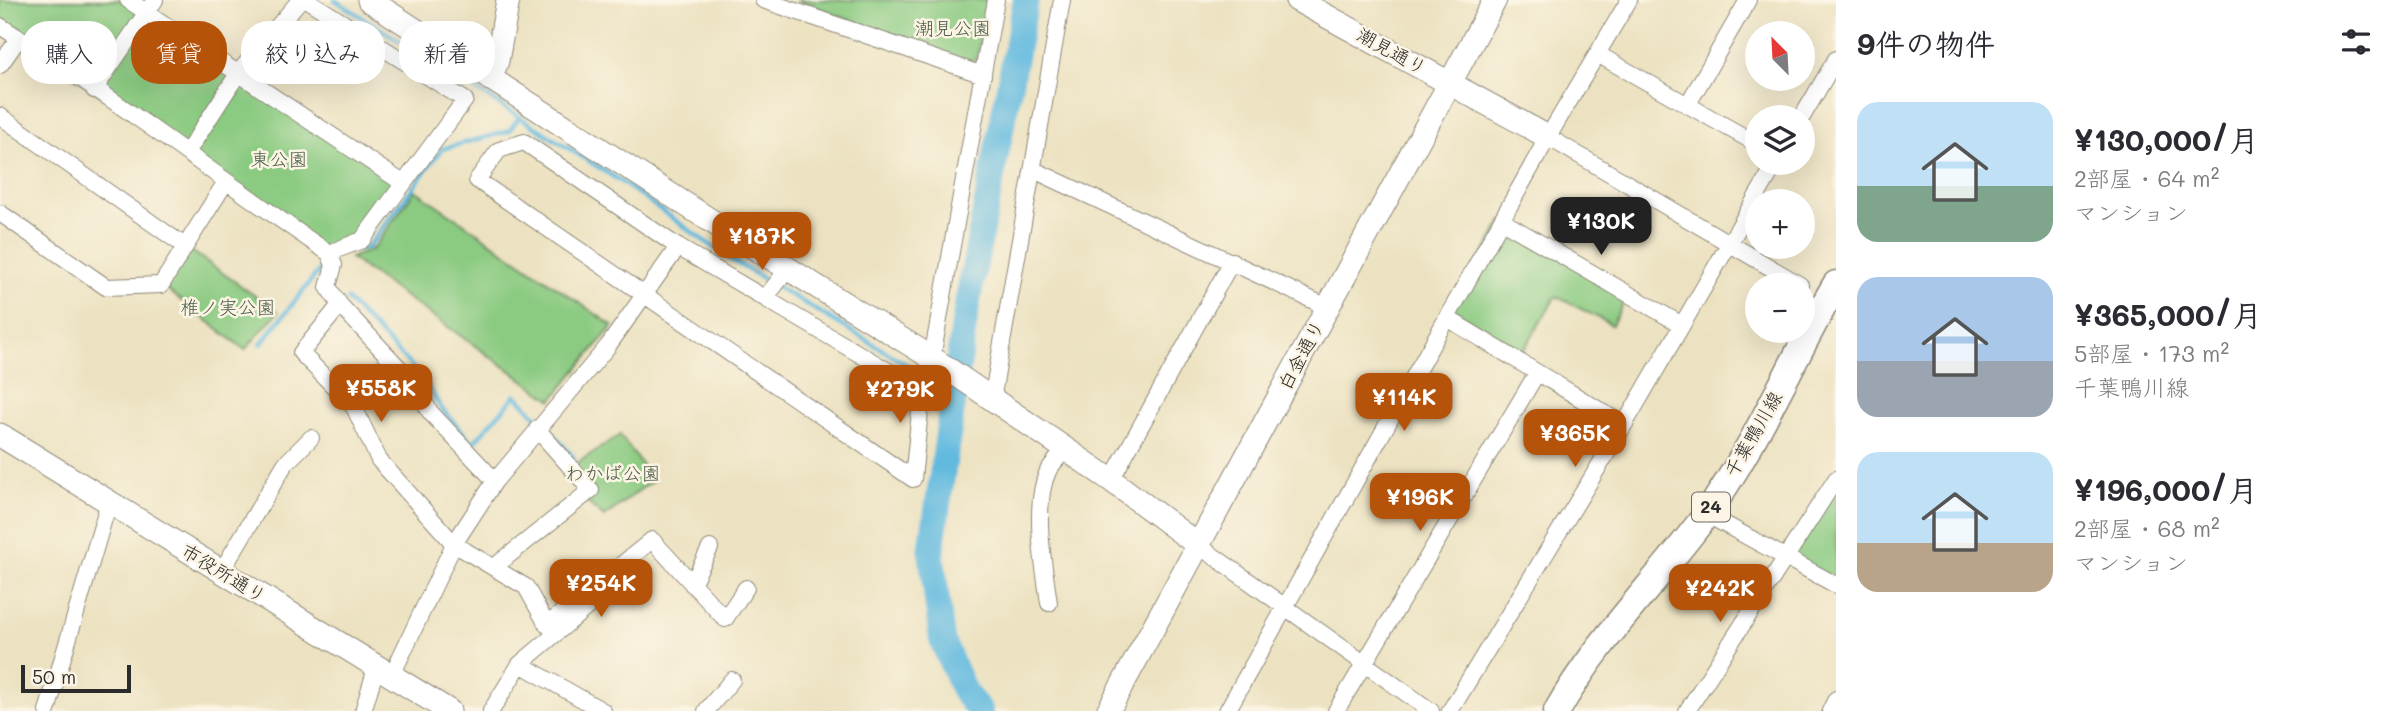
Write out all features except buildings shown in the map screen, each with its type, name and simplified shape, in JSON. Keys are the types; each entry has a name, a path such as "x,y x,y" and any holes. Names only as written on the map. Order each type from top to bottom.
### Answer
{"main road":[{"name":"千葉鴨川線","path":"1558,711 1600,648 1706,514 1761,425 1833,298"}],"street":[{"path":"128,0 150,6 239,72 403,183"},
{"path":"188,151 239,72 300,0"},
{"path":"307,0 465,100 362,240 329,253"},
{"path":"369,0 401,21"},
{"path":"495,66 508,0"},
{"path":"762,0 983,75"},
{"path":"932,358 996,0"},
{"path":"992,400 1062,0"},
{"name":"潮見通り","path":"1297,0 1548,137"},
{"name":"白金通り","path":"1108,711 1495,0"},
{"path":"1227,711 1548,137 1599,55 1629,0"},
{"path":"1688,104 1748,0"},
{"path":"94,90 150,6"},
{"path":"0,26 188,151 225,183 329,253 334,265 328,287 340,305 415,385 430,412 495,481"},
{"path":"0,65 19,38"},
{"path":"1599,55 1745,137"},
{"path":"1809,105 1836,58"},
{"path":"495,82 932,358 1111,481 1284,608 1431,711"},
{"path":"0,116 183,245"},
{"path":"1548,137 1778,273"},
{"path":"524,142 678,247 922,391 913,479 643,296 477,180 499,150 524,142"},
{"path":"1034,170 1328,307"},
{"path":"1450,711 1624,425 1769,175"},
{"path":"0,213 106,287 161,285 183,245 225,183"},
{"path":"1502,221 1682,325"},
{"path":"363,711 454,544 495,481 608,346 678,247"},
{"path":"1111,481 1232,261"},
{"path":"765,298 788,269"},
{"path":"1815,291 1833,298"},
{"path":"340,305 301,354 354,407 379,460 454,544 526,587 547,625 652,540 725,619 746,588"},
{"path":"1447,318 1624,425"},
{"path":"1336,711 1537,373"},
{"path":"494,567 591,490 537,429"},
{"name":"市役所通り","path":"0,435 449,711"},
{"path":"221,572 285,464 311,438"},
{"path":"1049,603 1041,548 1042,505 1048,471 1065,450"},
{"path":"1688,711 1784,556 1836,479"},
{"path":"47,711 109,502"},
{"path":"1706,514 1836,586"},
{"path":"491,711 520,664 658,547"},
{"path":"692,584 710,548"},
{"path":"520,664 603,711"},
{"path":"706,711 732,680"},
{"path":"1831,711 1836,699"}],"green space":[{"name":"東公園","path":"0,0 128,0 160,21 131,21 131,84 227,84 227,66 241,75 241,84 254,84 403,183 362,240 329,253 84,84 117,84 117,21 21,21 21,40 0,26"},
{"name":"潮見公園","path":"796,0 988,0 977,57 968,64"},
{"path":"415,190 613,326 552,400 350,258 373,249"},
{"path":"1502,221 1628,294 1612,325 1556,296 1517,361 1447,318"},
{"name":"椎ノ実公園","path":"183,245 278,312 245,350 161,285"},
{"name":"わかば公園","path":"620,435 653,480 604,517 581,497 591,490 571,467"},
{"path":"1836,479 1836,585 1784,556"}],"waterway":[{"path":"335,0 617,179 730,259 903,362 953,401"},
{"path":"980,711 964,692 942,640 931,551 967,305 1026,0"},
{"path":"359,249 368,247 442,149 509,131 519,117"},
{"path":"261,344 325,263"},
{"path":"347,300 424,379 441,408 473,443 516,395 538,418"},
{"path":"548,428 574,458"}]}
